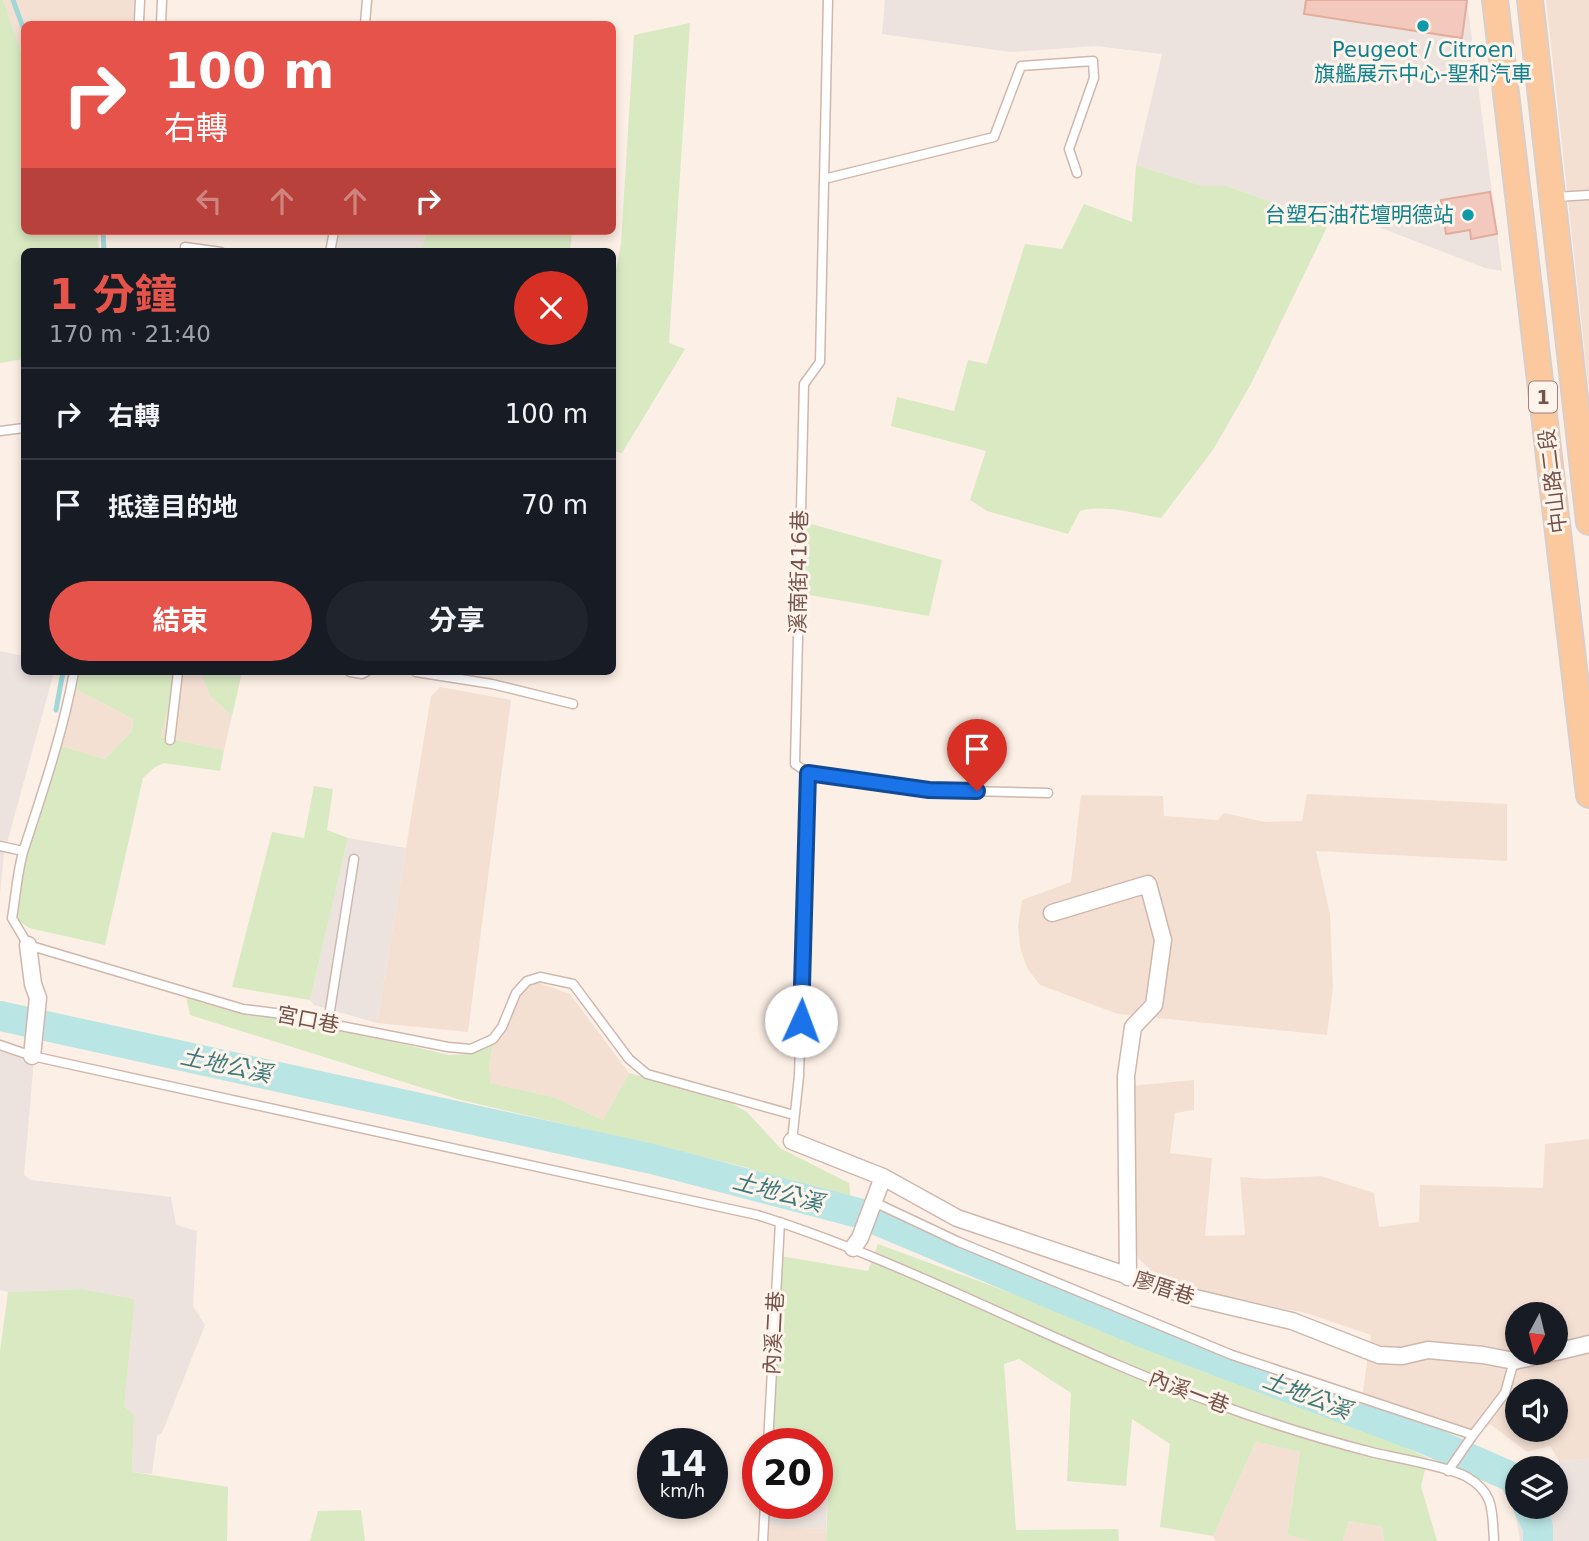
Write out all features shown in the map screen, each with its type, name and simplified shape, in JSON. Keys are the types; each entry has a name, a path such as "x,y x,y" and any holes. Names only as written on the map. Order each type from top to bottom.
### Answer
{"main road":[{"name":"中山路二段","path":"1495,0 1589,795"},
{"name":"中山路二段","path":"1530,0 1589,522"}],"street":[{"path":"1052,913 1148,884 1163,940 1154,1005 1133,1027 1126,1076 1128,1277"},
{"path":"28,945 33,984 38,998 32,1056"},
{"name":"廖厝巷","path":"792,1141 883,1177 957,1218 1191,1297 1292,1321 1379,1355 1402,1356 1427,1350 1483,1355 1505,1360"},
{"path":"857,1243 883,1177"},
{"name":"廖厝巷","path":"1568,1349 1589,1344"}],"lane":[{"path":"139,21 140,0"},
{"path":"161,21 162,0"},
{"path":"365,21 367,0"},
{"name":"溪南街416巷","path":"792,1141 799,1076 808,773 795,764 803,398 804,384 820,362 828,0"},
{"path":"824,178 993,137 1021,66 1093,61 1094,78 1069,149 1077,173"},
{"path":"1552,198 1589,195"},
{"path":"0,431 21,428"},
{"path":"28,945 12,918 23,851 66,710 73,675"},
{"path":"170,740 178,675"},
{"path":"435,675 492,684 573,704"},
{"path":"808,773 929,790 1048,793"},
{"path":"0,846 23,851"},
{"path":"328,1023 354,859"},
{"name":"宮口巷","path":"28,945 243,1009 471,1049 493,1039 502,1027 516,993 527,981 540,976 573,984 629,1059 647,1074 794,1115"},
{"name":"內溪一巷","path":"0,1045 32,1056 757,1215 857,1243 1070,1345 1223,1406 1370,1451 1465,1476 1483,1488 1492,1505 1494,1541"},
{"path":"874,1202 959,1242 1232,1355 1473,1435"},
{"name":"內溪二巷","path":"769,1428 780,1222"},
{"path":"1448,1471 1505,1392 1513,1365"},
{"path":"763,1541 764,1519"}],"shaded area":[{"path":"3,0 135,0 133,21 21,21 21,51"},
{"path":"885,0 1467,0 1502,271 1485,268 1358,219 1333,217 1329,223 1227,186 1203,186 1136,165 1162,54 1096,46 1011,52 882,34"},
{"path":"1546,0 1589,0 1589,391"},
{"path":"334,235 426,235 422,248 332,248"},
{"path":"0,651 21,655 21,675 53,675 4,854 0,893"},
{"path":"171,675 201,675 211,697 232,716 224,750 161,737 173,689"},
{"path":"67,685 133,719 132,731 105,759 55,744"},
{"path":"440,687 511,700 468,1032 377,1023 431,696"},
{"path":"1307,794 1507,804 1507,861 1316,851 1330,914 1333,987 1327,1035 1118,1014 1040,985 1027,968 1020,947 1018,926 1022,900 1071,882 1081,795 1163,796 1164,816 1218,820 1224,813 1265,822 1302,821"},
{"path":"348,838 406,848 377,1023 314,1005 310,1000"},
{"path":"536,982 570,994 629,1073 603,1120 554,1097 489,1083 489,1065 494,1041 511,991 518,985"},
{"path":"0,1049 34,1059 24,1175 31,1180 171,1197 176,1225 197,1231 193,1306 205,1325 162,1433 157,1435 152,1474 132,1472 134,1415 124,1406 135,1299 82,1289 9,1292 0,1290"},
{"path":"1194,1080 1194,1110 1175,1113 1170,1153 1212,1158 1205,1236 1245,1235 1240,1177 1264,1179 1321,1176 1374,1193 1379,1227 1419,1222 1420,1185 1543,1188 1545,1144 1589,1139 1589,1459 1568,1460 1568,1456 1556,1456 1550,1446 1527,1452 1514,1442 1568,1442 1568,1379 1505,1379 1505,1435 1490,1424 1474,1438 1362,1397 1371,1335 1306,1313 1193,1290 1162,1280 1139,1259 1132,1245 1129,1086"},
{"path":"1256,1442 1300,1452 1287,1535 1311,1541 1215,1541 1213,1536"},
{"path":"1589,1459 1589,1541 1520,1541 1516,1519 1568,1519 1568,1460"},
{"path":"761,1519 826,1519 826,1529 761,1526"},
{"path":"1349,1521 1382,1527 1384,1541 1343,1541"},
{"path":"761,1526 826,1529 826,1541 760,1541"}],"green space":[{"path":"0,0 3,0 21,51 21,235 98,235 99,248 21,248 21,360 0,363"},
{"path":"690,23 669,343 685,349 622,453 616,452 616,270 621,243 634,35"},
{"path":"1136,165 1203,186 1227,186 1329,223 1251,384 1213,450 1161,518 1110,509 1090,509 1080,511 1068,534 987,511 970,500 986,451 891,426 897,397 954,411 968,360 987,364 1025,244 1062,249 1084,204 1132,222"},
{"path":"426,235 572,235 570,248 422,248"},
{"path":"800,521 942,560 929,616 798,593"},
{"path":"69,675 171,675 173,689 161,737 224,750 220,771 164,763 143,778 105,945 29,928 14,914 19,856 55,744 105,759 132,731 133,719 67,685"},
{"path":"201,675 241,675 232,716 211,697"},
{"path":"314,786 333,789 327,830 348,838 310,1000 232,987 272,832 304,838"},
{"path":"186,997 227,1003 449,1055 467,1054 494,1041 489,1065 490,1083 554,1097 603,1120 629,1073 728,1101 747,1112 780,1148 849,1183 851,1200 745,1167 461,1100 190,1015"},
{"path":"878,1244 1304,1401 1428,1458 1421,1486 1437,1541 1384,1541 1382,1527 1349,1521 1343,1541 1311,1541 1287,1535 1300,1452 1256,1442 1213,1536 1160,1527 1170,1444 1132,1419 1126,1486 1067,1481 1071,1393 1019,1359 1004,1364 1016,1530 1118,1529 1119,1541 826,1541 827,1519 833,1519 833,1428 767,1428 781,1256 868,1271"},
{"path":"82,1289 135,1299 124,1406 134,1415 132,1472 228,1487 227,1541 0,1541 0,1351 8,1292"},
{"path":"361,1510 365,1541 310,1541 318,1511"}],"building":[{"name":"Peugeot / Citroen 旗艦展示中心-聖和汽車","path":"1306,0 1467,0 1462,38 1304,14"},
{"name":"台塑石油花壇明德站","path":"1490,192 1497,234 1471,239 1470,230 1446,234 1441,200"}],"waterway":[{"path":"13,0 21,22"},
{"path":"103,235 104,248"},
{"path":"56,710 62,675"},
{"name":"土地公溪","path":"0,1016 652,1159 862,1214 1144,1333 1427,1440 1505,1474"},
{"name":"土地公溪","path":"1534,1519 1538,1527 1538,1541"}],"place":[{"name":"Peugeot / Citroen 旗艦展示中心-聖和汽車","path":"1423,26"},
{"name":"台塑石油花壇明德站","path":"1468,215"}],"route":[{"path":"801,1021 808,773 929,790 977,791"}]}
